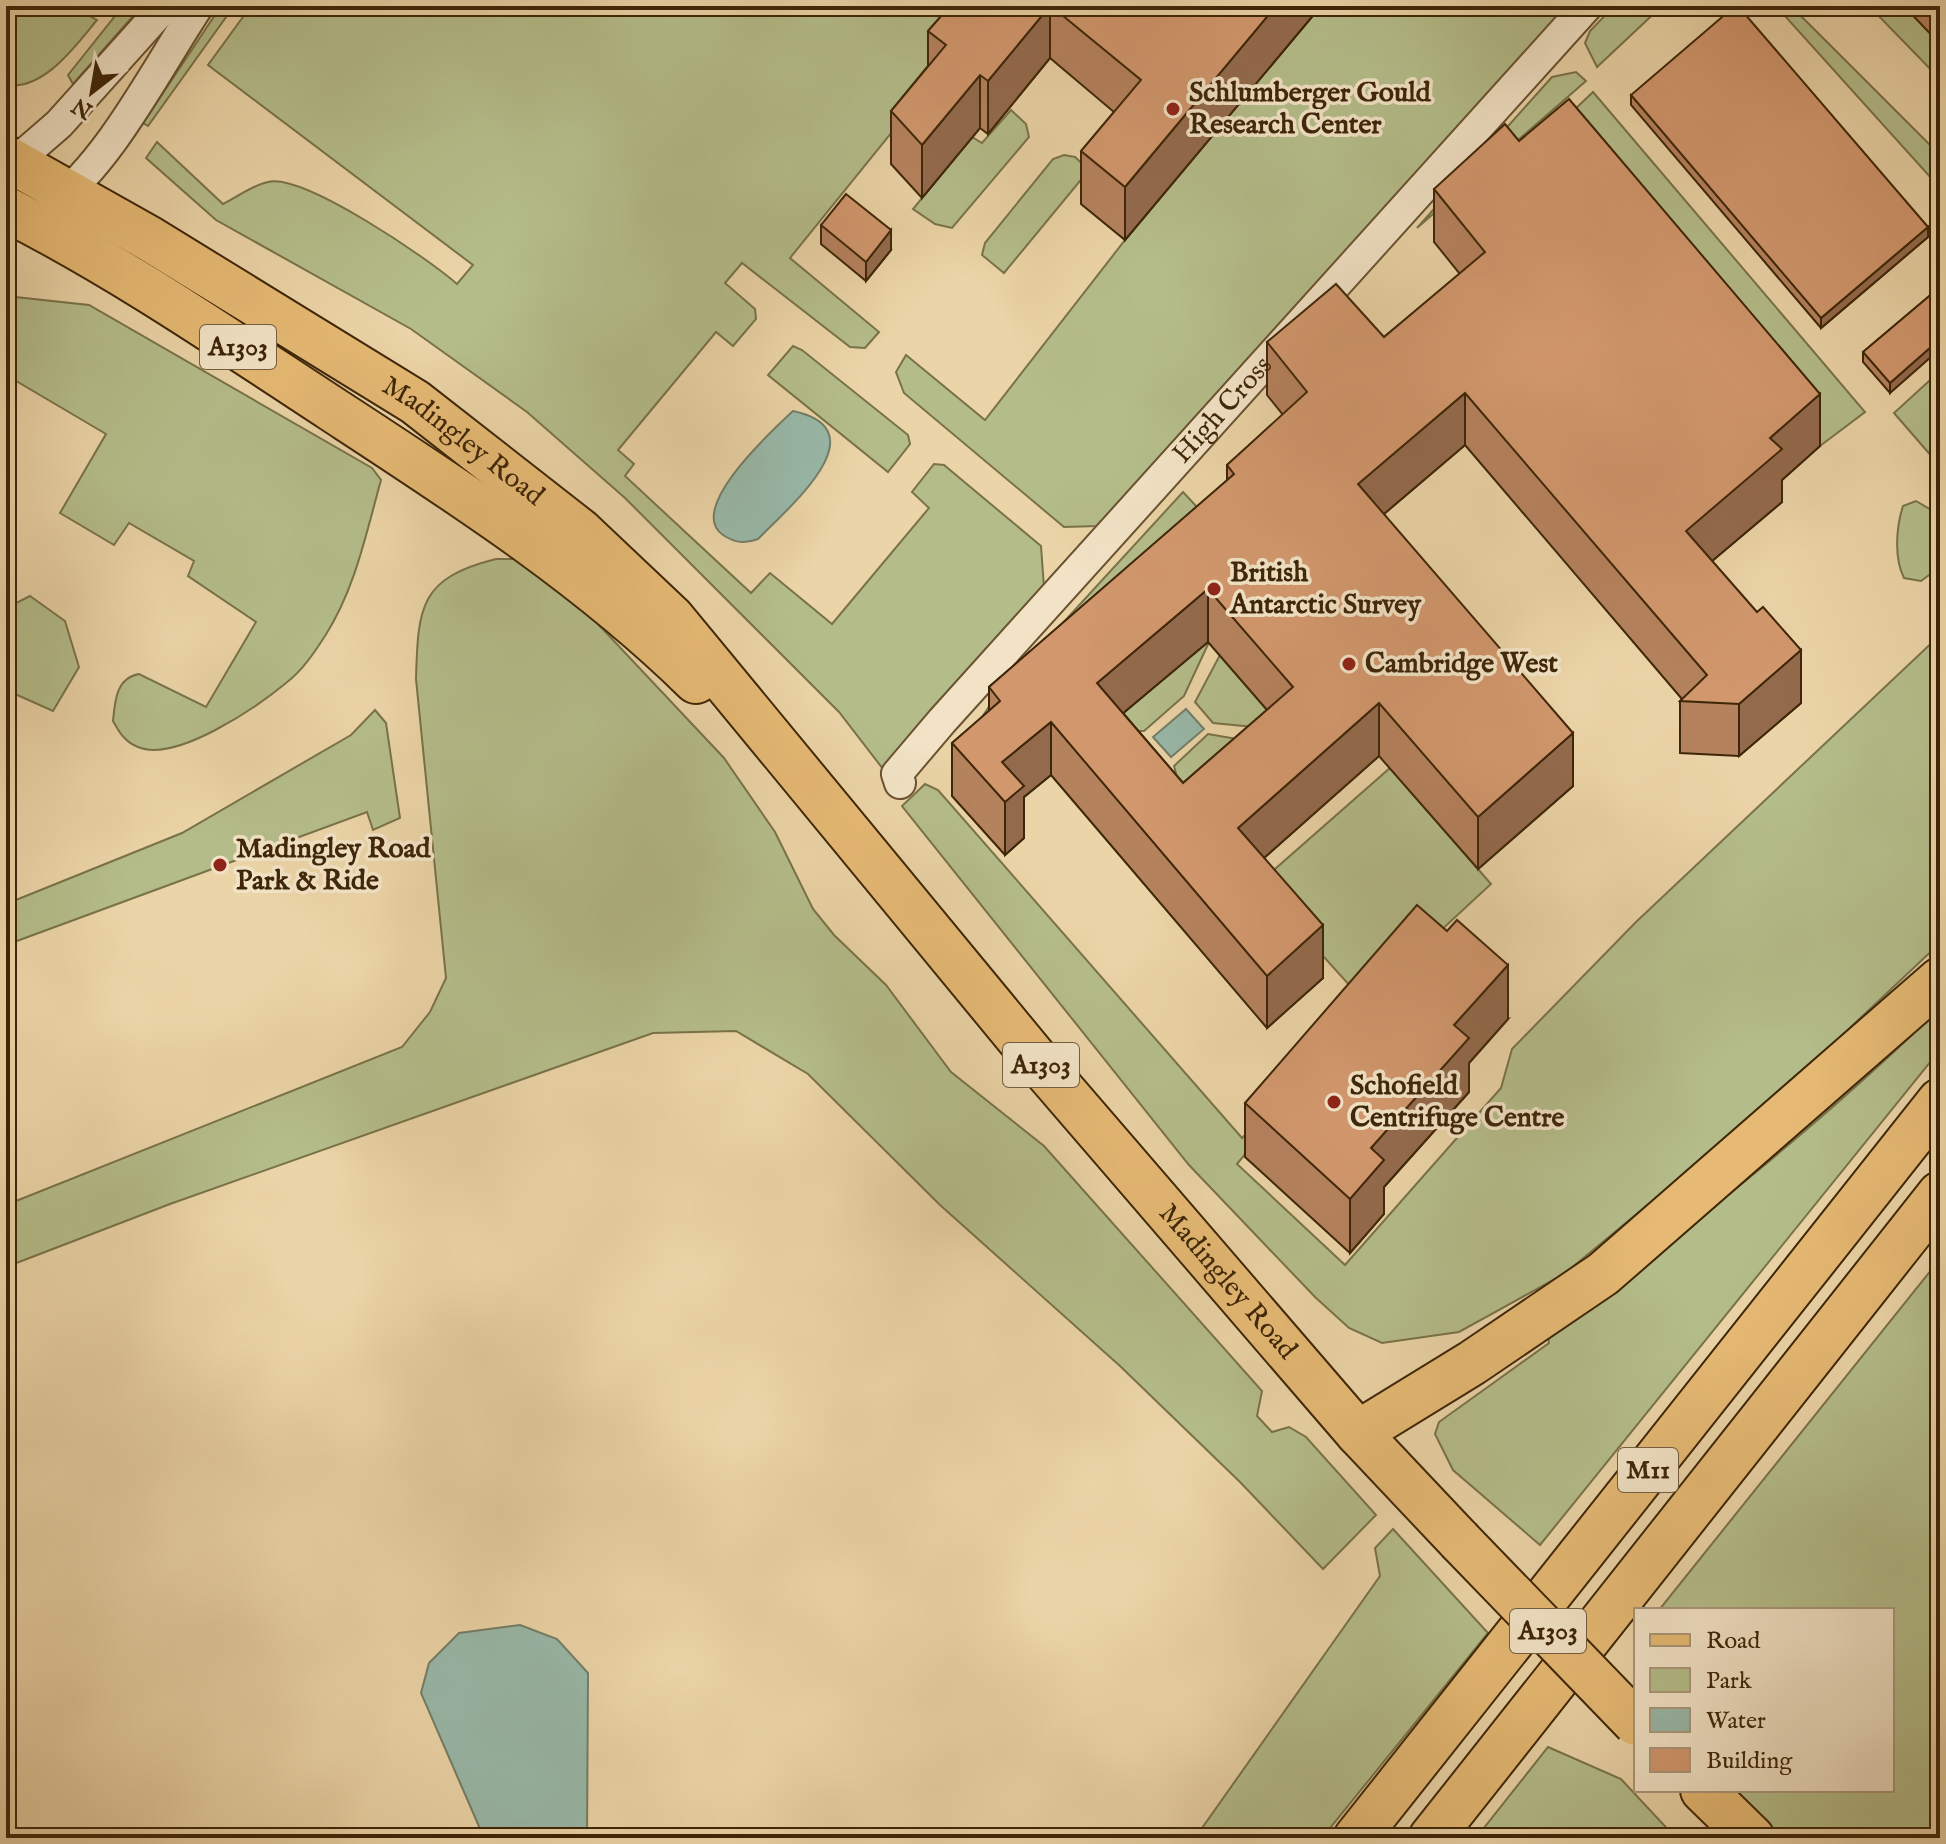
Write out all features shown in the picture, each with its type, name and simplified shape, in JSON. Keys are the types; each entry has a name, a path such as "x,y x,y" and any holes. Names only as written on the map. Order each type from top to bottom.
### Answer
{"main road":[{"name":"Madingley Road","path":"9,164 67,193 415,402 580,531 672,618 1034,1057 1358,1433 1634,1721"},
{"name":"Madingley Road","path":"13,218 146,287 557,560 686,671 840,823"},
{"path":"1358,1433 1472,1363 1603,1274 1940,980"},
{"name":"M11","path":"1356,1838 1940,1101"},
{"name":"M11","path":"1431,1838 1940,1194"},
{"path":"1705,1792 1752,1838"}],"street":[{"path":"9,164 59,124 165,6"},
{"path":"13,218 67,193 103,154 198,6"},
{"name":"High Cross","path":"900,783 897,774 942,721 1587,6"}],"green space":[{"path":"6,6 87,6 82,12 97,20 46,74 20,85 6,85"},
{"path":"123,6 142,6 73,84 68,75"},
{"path":"221,6 234,6 148,126 143,123"},
{"path":"251,6 994,6 790,258 879,332 865,348 850,347 742,263 725,283 755,309 756,319 733,346 716,332 618,450 634,464 625,476 751,593 770,573 832,624 929,508 912,492 934,464 944,465 1041,546 1044,588 883,769 839,712 625,498 527,412 411,329 216,220 146,158 157,142 223,204 268,182 285,183 308,191 394,238 457,284 473,265 208,65"},
{"path":"1321,6 1574,6 1109,520 1098,526 1064,527 904,393 896,372 906,355 985,420 1125,240"},
{"path":"1614,6 1662,6 1597,67 1585,43 1590,31"},
{"path":"1776,6 1791,6 1940,155 1940,188"},
{"path":"1869,6 1904,6 1940,44 1940,79"},
{"path":"1576,72 1586,81 1417,228 1552,77"},
{"path":"1593,92 1865,412 1820,446 1704,312 1505,176"},
{"path":"1011,110 1026,124 1029,137 952,228 935,224 913,209 972,137 982,143"},
{"path":"1064,155 1075,157 1089,170 1004,273 982,255 985,243 1053,159"},
{"path":"6,296 89,305 372,468 381,480 352,580 335,618 312,655 297,673 273,693 236,718 194,740 154,750 129,742 113,721 121,685 131,676 139,674 206,707 256,622 188,576 194,561 129,523 114,545 60,513 106,434 6,375"},
{"path":"793,346 908,435 910,444 888,472 768,375"},
{"path":"1940,371 1940,466 1894,413"},
{"path":"1183,492 1224,536 979,722 995,697"},
{"path":"1916,501 1940,515 1940,567 1921,581 1904,578 1897,552 1903,506"},
{"path":"496,559 515,559 566,590 724,758 775,832 813,909 834,935 886,985 951,1072 1044,1146 1262,1391 1257,1416 1272,1432 1289,1427 1306,1437 1376,1515 1323,1569 1240,1482 1120,1366 940,1205 808,1074 736,1031 653,1033 170,1204 6,1267 6,1205 402,1047 430,1012 446,978 416,679 419,632 428,599 438,586 471,567"},
{"path":"30,596 65,621 79,667 53,711 6,690 6,614 14,604"},
{"path":"1940,635 1940,943 1766,1107 1564,1274 1459,1332 1382,1343 1349,1328 1315,1297 1189,1165 902,806 925,784 938,790 1242,1138 1305,1076 1308,1077 1237,1164 1345,1265 1501,1088 1512,1049 1636,922"},
{"path":"1210,640 1184,696 1144,731 1125,731 1115,720"},
{"path":"1220,655 1285,730 1213,723 1195,702"},
{"path":"375,710 386,723 400,818 373,830 367,812 6,945 6,904 182,833 351,735"},
{"path":"1208,734 1284,747 1191,828 1174,766"},
{"path":"1390,768 1491,884 1424,946 1351,987 1258,884"},
{"path":"1940,1008 1940,1050 1540,1545 1453,1470 1435,1434 1439,1422 1549,1343 1548,1336 1749,1178 1846,1095"},
{"path":"1940,1259 1940,1838 1784,1838 1729,1792 1894,1792 1894,1608 1661,1608"},
{"path":"1393,1529 1488,1633 1322,1838 1195,1838 1380,1576 1375,1548"},
{"path":"1548,1747 1621,1779 1676,1838 1476,1838"}],"water":[{"path":"793,411 818,421 829,435 829,452 820,471 758,539 740,542 727,538 714,523 715,507 723,489 752,451"},
{"path":"1186,709 1204,729 1171,757 1153,737"},
{"path":"520,1625 557,1639 588,1673 587,1838 484,1838 421,1693 429,1663 459,1633"}],"building":[{"path":"950,6 1050,6 988,81 980,75 922,145 891,111 946,45 928,31"},
{"path":"1051,6 1276,6 1125,187 1081,151 1141,80"},
{"path":"1735,6 1928,227 1821,318 1631,95"},
{"name":"British Antarctic Survey","path":"1569,99 1820,394 1770,438 1782,449 1686,531 1757,612 1763,607 1801,650 1739,704 1680,701 1707,675 1465,393 1358,484 1573,733 1478,817 1379,703 1238,828 1323,925 1267,976 1051,722 1002,762 1024,786 1005,802 952,743 1000,701 989,687 1234,474 1227,465 1307,392 1267,342 1336,284 1384,337 1485,252 1434,189 1505,124 1519,141","holes":["1208,589 1293,687 1183,783 1097,683"]},
{"path":"846,194 891,230 866,262 821,225"},
{"path":"1940,287 1940,339 1890,383 1863,352"},
{"path":"1417,905 1447,931 1457,920 1508,965 1454,1025 1469,1038 1371,1148 1384,1160 1350,1199 1245,1103"}],"place":[{"name":"Schlumberger Gould Research Center","path":"1173,109"},
{"name":"British Antarctic Survey","path":"1214,589"},
{"name":"Cambridge West","path":"1349,664"},
{"name":"Madingley Road Park & Ride","path":"220,865"},
{"name":"Schofield Centrifuge Centre","path":"1334,1102"}]}
